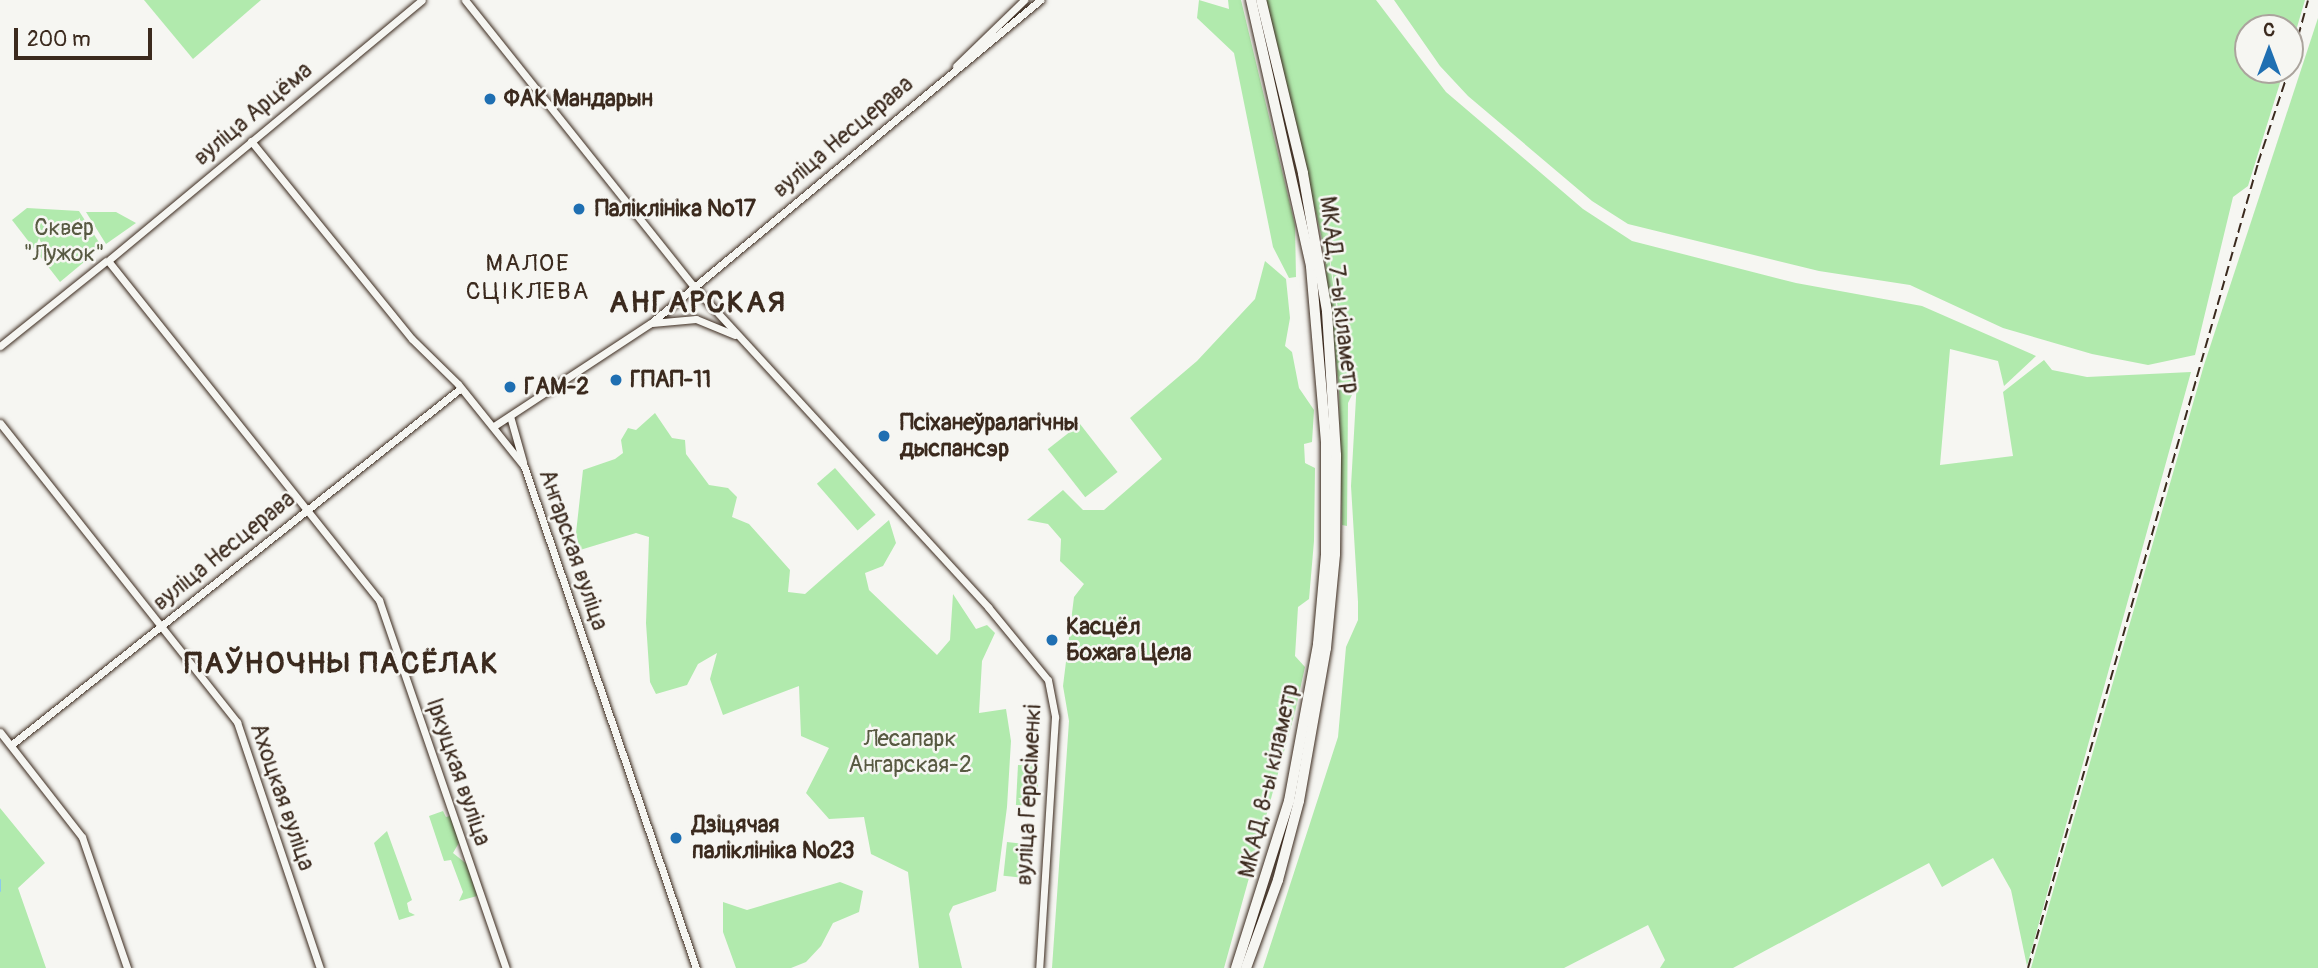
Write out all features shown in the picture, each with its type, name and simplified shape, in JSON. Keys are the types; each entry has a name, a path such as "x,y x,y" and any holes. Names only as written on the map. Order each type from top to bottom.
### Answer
{"highway":[{"name":"МКАД, 7-ы кіламетр","path":"1251,0 1304,225 1317,316 1326,442 1328,599"},
{"name":"МКАД, 7-ы кіламетр","path":"1261,0 1303,173 1326,312 1336,455 1328,599"},
{"name":"МКАД, 8-ы кіламетр","path":"1236,968 1289,801 1328,599"},
{"name":"МКАД, 8-ы кіламетр","path":"1246,968 1278,880 1299,801 1328,599"}],"street":[{"name":"вуліца Арцёма","path":"0,346 108,261 422,0"},
{"name":"вуліца Герасіменкі","path":"465,0 694,286 988,607 1048,680 1055,717 1039,968"},
{"path":"946,76 992,43 1040,0"},
{"path":"946,76 1024,1 1030,4 1029,10"},
{"path":"987,34 986,40 992,43"},
{"name":"вуліца Несцерава","path":"494,426 651,323 946,76"},
{"name":"Ангарская вуліца","path":"251,141 412,339 461,388 524,466 696,968"},
{"name":"Іркуцкая вуліца","path":"108,261 379,600 506,968"},
{"path":"651,323 696,320 741,338"},
{"name":"вуліца Несцерава","path":"11,745 461,388"},
{"path":"510,416 524,466"},
{"name":"Ахоцкая вуліца","path":"0,423 237,722 320,968"},
{"path":"0,732 82,837 127,968"}],"green space":[{"path":"144,0 261,0 193,59"},
{"path":"1199,0 1229,9 1228,0 1241,0 1295,225 1296,277 1289,278 1273,247 1234,53 1197,18"},
{"path":"1266,0 1376,0 1446,92 1583,209 1632,241 1796,283 1922,306 2036,356 2004,386 1998,361 1950,349 1940,465 2013,456 2003,392 2044,360 2052,370 2087,377 2191,372 2027,966 2011,890 1993,858 1942,887 1929,863 1733,968 1660,968 1665,960 1648,925 1564,968 1263,968 1338,737 1346,647 1358,620 1351,486 1357,380 1348,372 1325,227 1345,370 1352,381 1352,391 1345,392 1352,395 1348,403 1347,526 1342,525 1339,390 1323,243"},
{"path":"1394,0 2305,0 2301,14 2234,14 2234,84 2280,84 2248,186 2233,197 2195,355 2148,365 2092,354 2003,328 1910,285 1819,271 1628,224 1592,201 1468,96 1440,66"},
{"path":"2318,18 2318,968 2031,968 2204,365 2296,84 2304,84 2304,61"},
{"name":"Сквер \"Лужок\"","path":"27,208 79,211 102,247 60,282 12,220"},
{"path":"86,212 116,212 136,223 106,244"},
{"path":"1265,261 1286,279 1290,318 1285,346 1292,352 1299,388 1314,410 1312,442 1304,444 1305,463 1315,468 1314,541 1309,599 1298,607 1295,656 1305,667 1224,968 1052,968 1069,721 1063,686 1074,597 1084,584 1060,561 1061,539 1048,524 1027,520 1063,490 1083,510 1104,510 1162,459 1130,418 1197,361 1255,299"},
{"name":"Лесапарк Ангарская-2","path":"655,413 672,438 685,440 686,454 709,485 728,488 737,497 732,517 749,524 790,570 788,592 805,594 889,520 896,543 883,566 865,573 869,590 937,655 950,640 953,594 976,629 987,625 995,633 982,661 979,713 1006,709 1011,741 1007,807 996,891 953,906 949,914 962,968 919,968 908,872 871,854 864,817 829,819 806,793 829,748 801,736 799,686 723,715 710,679 717,653 698,664 687,685 656,694 650,682 646,623 649,537 636,533 580,550 576,533 583,470 615,459 623,453 621,440 628,428 636,430"},
{"path":"1080,424 1118,472 1085,497 1048,449"},
{"path":"835,468 876,515 858,531 817,484"},
{"path":"1018,765 1039,766 1037,806 1016,805"},
{"path":"0,808 45,863 18,888 46,968 0,968"},
{"path":"443,811 446,817 450,816 460,841 453,853 468,865 477,896 459,901 463,892 451,860 444,861 429,816"},
{"path":"387,831 412,900 407,903 409,912 415,915 399,920 374,843"},
{"path":"1007,842 1027,844 1023,878 1003,876"},
{"path":"840,882 863,891 859,912 833,923 821,946 806,962 791,968 736,968 723,932 723,902 747,910"}],"waterway":[{"path":"0,880 0,891"}],"railway":[{"path":"2304,15 2308,0"},
{"path":"2028,968 2258,163 2284,84"}],"place":[{"name":"ФАК Мандарын","path":"490,99"},
{"name":"Паліклініка №17","path":"579,209"},
{"name":"ГПАП-11","path":"616,380"},
{"name":"ГАМ-2","path":"510,387"},
{"name":"Псіханеўралагічны дыспансэр","path":"884,436"},
{"name":"Касцёл Божага Цела","path":"1052,640"},
{"name":"Дзіцячая паліклініка №23","path":"676,838"}],"district":[{"name":"МАЛОЕ СЦІКЛЕВА","path":"528,278"},
{"name":"АНГАРСКАЯ","path":"698,303"},
{"name":"ПАЎНОЧНЫ ПАСЁЛАК","path":"342,664"}]}
